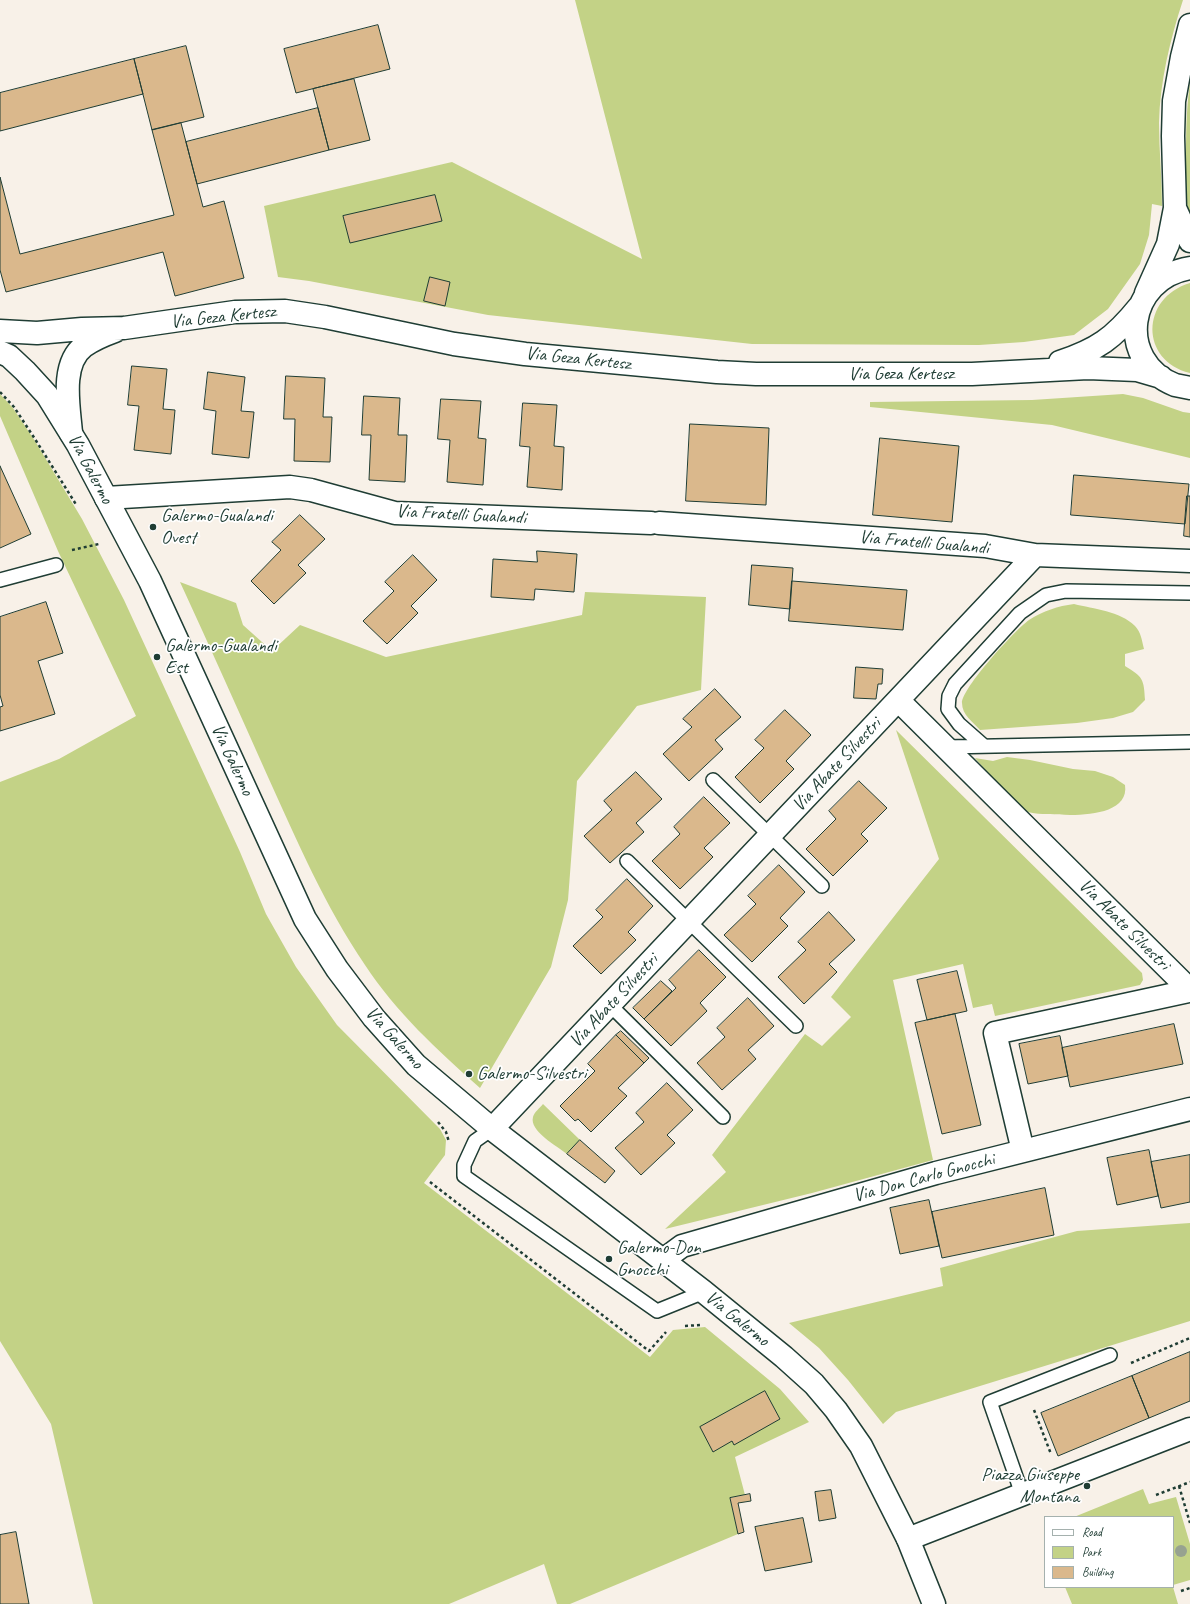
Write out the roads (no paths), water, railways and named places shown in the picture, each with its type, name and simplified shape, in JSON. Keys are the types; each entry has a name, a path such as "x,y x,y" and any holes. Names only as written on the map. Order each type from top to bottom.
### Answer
{"street":[{"path":"1161,377 1150,367 1141,354 1137,338 1136,323 1143,300 1168,244 1175,208 1173,136 1174,100 1190,25"},
{"path":"1175,208 1190,241"},
{"path":"1037,370 1084,354 1103,343 1118,331 1160,279 1178,270 1190,268"},
{"name":"Via Geza Kertesz","path":"124,328 235,312 285,311 325,317 454,344 525,354 717,372 756,374 972,374 1037,370"},
{"path":"0,331 37,333 82,329 124,328"},
{"path":"71,433 68,386 70,368 76,356 83,347 100,337 124,328"},
{"name":"Via Galermo","path":"3,355 25,371 47,395 71,433 150,581 305,919 337,969 379,1024 416,1065 492,1129 704,1292 784,1357 814,1384 836,1410 862,1446 908,1539 934,1604"},
{"path":"1037,370 1117,368 1137,370 1161,377 1176,385 1190,388"},
{"name":"Via Fratelli Gualandi","path":"106,498 290,487 311,490 395,513 655,523 985,546 1035,556 1190,561"},
{"path":"898,700 1035,556"},
{"name":"Via Abate Silvestri","path":"492,1129 898,700 1190,990"},
{"path":"1023,1151 995,1033 1190,990"},
{"name":"Via Don Carlo Gnocchi","path":"663,1260 682,1246 936,1173 1190,1109"},
{"path":"908,1539 1190,1429"}],"lane":[{"path":"0,580 56,565"},
{"path":"984,746 959,724 948,709 949,696 955,684 1020,613 1036,601 1046,595 1066,592 1190,593"},
{"path":"946,747 1190,742"},
{"path":"713,780 822,886"},
{"path":"626,861 796,1026"},
{"path":"610,1005 723,1117"},
{"path":"492,1129 475,1141 464,1165 464,1176 657,1311 704,1292"},
{"path":"1022,1494 990,1402 1110,1355"}],"place":[{"name":"Galermo-Gualandi Ovest","path":"153,527"},
{"name":"Galermo-Gualandi Est","path":"157,657"},
{"name":"Galermo-Silvestri","path":"469,1074"},
{"name":"Galermo-Don Gnocchi","path":"609,1259"},
{"name":"Piazza Giuseppe Montana","path":"1087,1486"}]}
